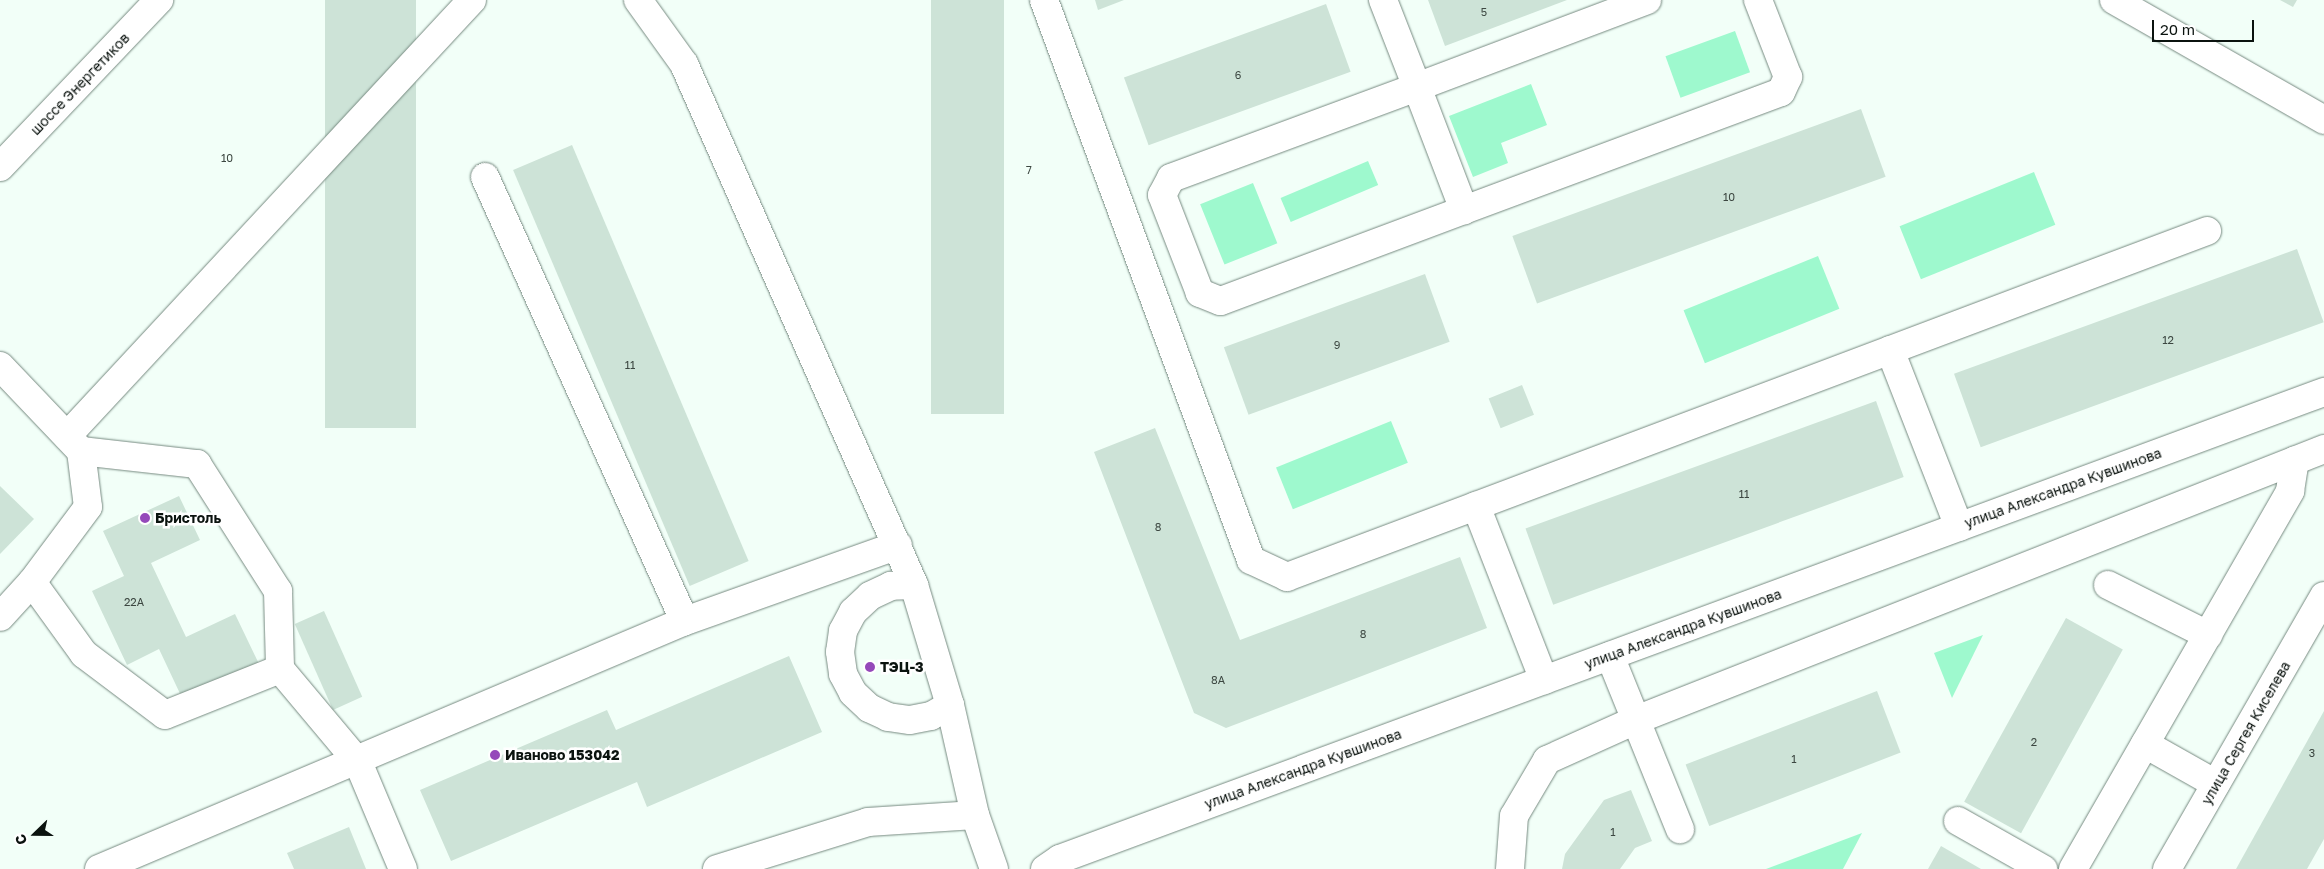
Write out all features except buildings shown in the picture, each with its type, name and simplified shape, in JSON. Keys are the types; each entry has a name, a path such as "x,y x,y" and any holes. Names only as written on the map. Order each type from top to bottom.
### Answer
{"street":[{"name":"шоссе Энергетиков","path":"0,167 159,0"},
{"path":"74,443 472,0"},
{"path":"638,0 684,64 898,545 914,585 950,705 975,815 994,869"},
{"path":"1044,0 1251,560 1287,577 2207,231"},
{"path":"1383,0 1464,210"},
{"path":"1647,0 1171,178 1162,195 1200,293 1220,301 1781,92 1788,77 1758,0"},
{"path":"2114,0 2324,120"},
{"path":"486,177 685,621"},
{"path":"1890,350 1959,527"},
{"path":"0,366 74,443 88,507 32,582 0,617"},
{"name":"улица Александра Кувшинова","path":"1045,869 1060,859 2324,392"},
{"path":"74,443 197,464 278,591 280,669 358,762 403,869"},
{"path":"1510,869 1514,816 1547,760 1636,720 2324,449"},
{"path":"2073,869 2290,491 2295,460"},
{"path":"1476,506 1544,680"},
{"path":"99,869 358,762 685,621 898,545"},
{"path":"32,582 84,654 165,715 280,669"},
{"path":"914,585 891,586 870,596 853,612 843,631 840,652 843,674 853,693 869,708 888,717 910,720 931,716 950,705"},
{"path":"2108,585 2208,635"},
{"name":"улица Сергея Киселева","path":"2167,869 2323,602"},
{"path":"1610,656 1680,829"},
{"path":"2145,744 2216,784"},
{"path":"717,869 868,822 975,815"},
{"path":"1958,821 2043,869"}],"green space":[{"path":"1735,31 1750,72 1681,98 1665,56"},
{"path":"1531,84 1547,125 1501,143 1508,163 1473,177 1449,116"},
{"path":"1368,161 1378,185 1291,222 1281,198"},
{"path":"2034,172 2055,225 1921,279 1900,226"},
{"path":"1253,183 1277,243 1224,265 1200,204"},
{"path":"1818,256 1839,309 1705,363 1684,310"},
{"path":"1391,421 1408,463 1293,509 1276,467"},
{"path":"1983,635 1952,698 1934,653"},
{"path":"1862,833 1843,869 1766,869"}],"place":[{"name":"Бристоль","path":"145,518"},
{"name":"ТЭЦ-3","path":"870,667"},
{"name":"Иваново 153042","path":"495,755"}]}
